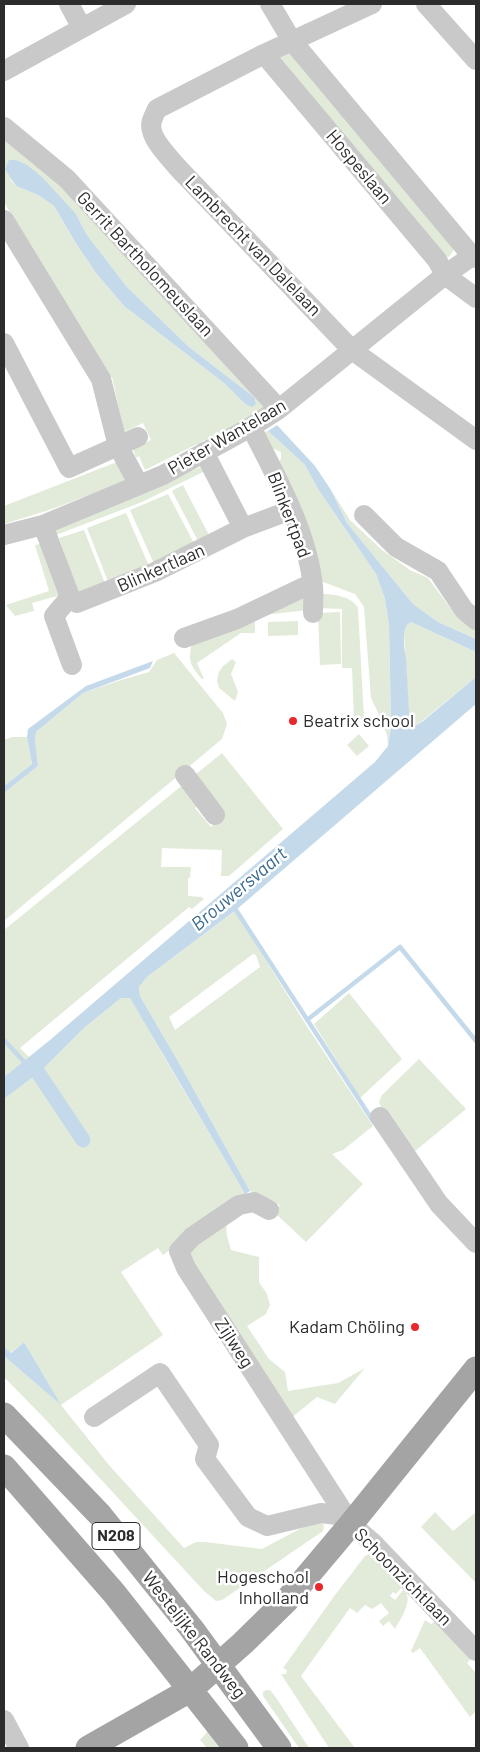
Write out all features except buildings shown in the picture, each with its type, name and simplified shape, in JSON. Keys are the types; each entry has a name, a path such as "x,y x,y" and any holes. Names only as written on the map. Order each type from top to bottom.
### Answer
{"main road":[{"path":"88,1748 190,1690 287,1600 348,1520 476,1369"},
{"name":"Westelijke Randweg","path":"4,1415 100,1515 191,1628 279,1748"},
{"name":"Westelijke Randweg","path":"4,1467 114,1593 236,1748"}],"street":[{"path":"70,4 82,28"},
{"path":"4,71 126,4"},
{"name":"Hospeslaan","path":"270,4 292,41 474,257"},
{"path":"264,54 372,4"},
{"path":"426,4 476,60"},
{"name":"Hospeslaan","path":"264,54 437,260 446,275 476,298"},
{"name":"Lambrecht van Dalelaan","path":"264,54 157,109 152,120 152,132 166,154 180,170 352,350 476,440"},
{"name":"Gerrit Bartholomeuslaan","path":"4,127 67,179 279,409"},
{"path":"4,220 11,247 101,379 118,446 139,485"},
{"name":"Pieter Wantelaan","path":"4,535 43,525 139,485 251,427 279,409 446,275 474,257"},
{"path":"4,343 69,468 138,437"},
{"name":"Blinkertpad","path":"251,427 291,510 306,549 314,587 313,613"},
{"path":"204,452 243,528 291,510"},
{"path":"364,515 396,547 438,571 464,610 476,620"},
{"path":"43,525 70,597 54,616 72,665"},
{"name":"Blinkertlaan","path":"70,597 77,603 110,591 155,572 243,528"},
{"path":"184,638 237,619 304,587 314,587"},
{"path":"185,775 215,815"},
{"path":"380,1117 439,1204 476,1243"},
{"name":"Zijlweg","path":"269,1210 254,1202 239,1205 192,1237 179,1251 186,1268 348,1520"},
{"path":"94,1417 160,1373 210,1445 205,1459 248,1517 267,1526 321,1513 348,1520"},
{"name":"Schoonzichtlaan","path":"348,1520 372,1542 476,1651"},
{"path":"4,1720 19,1748"}],"green space":[{"path":"291,49 455,247 450,256 445,259 275,57"},
{"path":"4,134 53,171 268,405 263,411 145,470 139,456 136,458 133,449 151,440 143,423 124,432 112,377 108,377 4,202","holes":["10,179 76,214 87,235 127,287 189,347 254,397 245,404 224,383 124,306 96,273 54,206 38,195 16,186"]},
{"path":"268,431 305,465 318,489 376,574 385,599 389,625 391,726 388,746 387,735 371,698 364,607 355,594 323,582 321,579 278,467 281,452 265,445 264,432"},
{"path":"122,460 131,479 52,509 4,524 4,506"},
{"path":"204,466 203,472 142,502 56,535 54,528"},
{"path":"183,485 211,539 200,545 172,491"},
{"path":"331,490 350,520 382,550 410,570 428,578 457,617 476,630 476,639 438,622 413,604 347,523"},
{"path":"168,494 196,547 155,566 130,510"},
{"path":"126,513 150,568 109,584 87,528"},
{"path":"84,530 106,586 84,595 77,591 59,538"},
{"path":"46,543 61,595 32,603 34,611 15,616 6,605 49,591 35,545"},
{"path":"303,591 307,610 255,616 255,633 241,633 197,663 204,679 202,679 191,663 192,644"},
{"path":"323,594 348,599 356,604 358,608 364,719 354,719 352,668 342,668 342,609 318,608"},
{"path":"340,612 341,664 320,665 318,613"},
{"path":"298,621 298,635 268,636 268,622"},
{"path":"411,622 476,652 476,677 417,725 411,723 409,718 404,633 407,625"},
{"path":"174,653 223,713 227,724 222,739 4,921 4,793 38,766 36,732 83,693 149,672 157,660"},
{"path":"232,659 236,662 231,674 238,692 235,701 219,688 217,681 222,667"},
{"path":"359,734 369,746 357,756 347,745"},
{"path":"12,737 27,737 32,764 4,786 4,740"},
{"path":"222,753 283,829 229,876 221,876 222,850 162,848 161,867 191,867 190,878 188,878 188,896 202,897 204,899 192,909 189,907 20,1048 29,1057 4,1077 4,930","holes":["209,797 225,815 211,827 195,808"]},
{"path":"235,911 308,1028 373,1126 343,1150 332,1154 363,1184 306,1242 274,1212 280,1205 250,1191 140,996 139,987 147,977","holes":["253,954 256,955 260,967 175,1030 169,1017"]},
{"path":"349,993 402,1059 360,1098 314,1024"},
{"path":"121,998 130,998 134,1003 245,1194 163,1255 158,1248 121,1272 163,1335 61,1405 109,1465 184,1548 196,1542 205,1542 262,1549 311,1523 319,1521 324,1525 323,1531 222,1600 216,1601 204,1591 4,1377 4,1356 59,1403 24,1342 10,1353 4,1347 4,1099 41,1071 84,1028"},
{"path":"419,1059 466,1109 414,1152 385,1117 379,1102 382,1095"},
{"path":"226,1223 231,1250 259,1257 259,1282 267,1294 270,1305 266,1314 247,1326 269,1359 285,1372 288,1391 338,1383 365,1368 335,1404 317,1397 290,1419 195,1272 189,1247"},
{"path":"435,1512 453,1531 476,1512 476,1583 421,1527"},
{"path":"372,1553 402,1587 396,1594 393,1592 390,1596 395,1600 404,1589 408,1598 407,1604 395,1629 389,1621 383,1626 379,1621 389,1613 381,1603 372,1609 365,1605 357,1613 350,1608 301,1676 355,1748 329,1748 281,1674 286,1674 287,1670 283,1668 335,1595 365,1556"},
{"path":"425,1620 431,1624 435,1621 471,1659 467,1663 476,1673 476,1711 470,1717 420,1648 413,1653 411,1651"},
{"path":"270,1690 277,1699 309,1748 299,1748 263,1696 263,1692"},
{"path":"210,1729 226,1748 207,1748 200,1740"}],"water":[{"path":"9,160 16,160 27,165 43,178 76,214 87,235 127,287 189,347 254,397 256,404 252,407 245,404 224,383 124,306 96,273 54,206 38,195 16,186 5,169"},
{"name":"Brouwersvaart","path":"277,425 315,466 331,490 347,523 413,604 438,622 476,639 476,652 411,622 407,625 404,633 404,646 411,723 417,725 423,721 476,677 476,704 236,910 147,977 139,987 140,996 250,1191 245,1194 130,998 121,998 84,1028 41,1071 4,1099 4,1077 50,1040 375,762 388,746 391,726 389,625 385,599 376,574 318,489 305,465 268,431"},
{"path":"153,661 150,668 83,693 36,732 38,766 4,793 4,786 32,764 27,737 28,729 86,686"},
{"path":"24,1342 61,1405 4,1356 4,1347 11,1353"}],"waterway":[{"name":"Brouwersvaart","path":"236,910 373,1121"},
{"path":"307,1020 400,947 476,1041"},
{"path":"4,1040 27,1065"},
{"path":"33,1065 83,1140"}],"place":[{"name":"Beatrix school","path":"293,721"},
{"name":"Kadam Chöling","path":"415,1327"},
{"name":"Hogeschool Inholland","path":"319,1587"}]}
